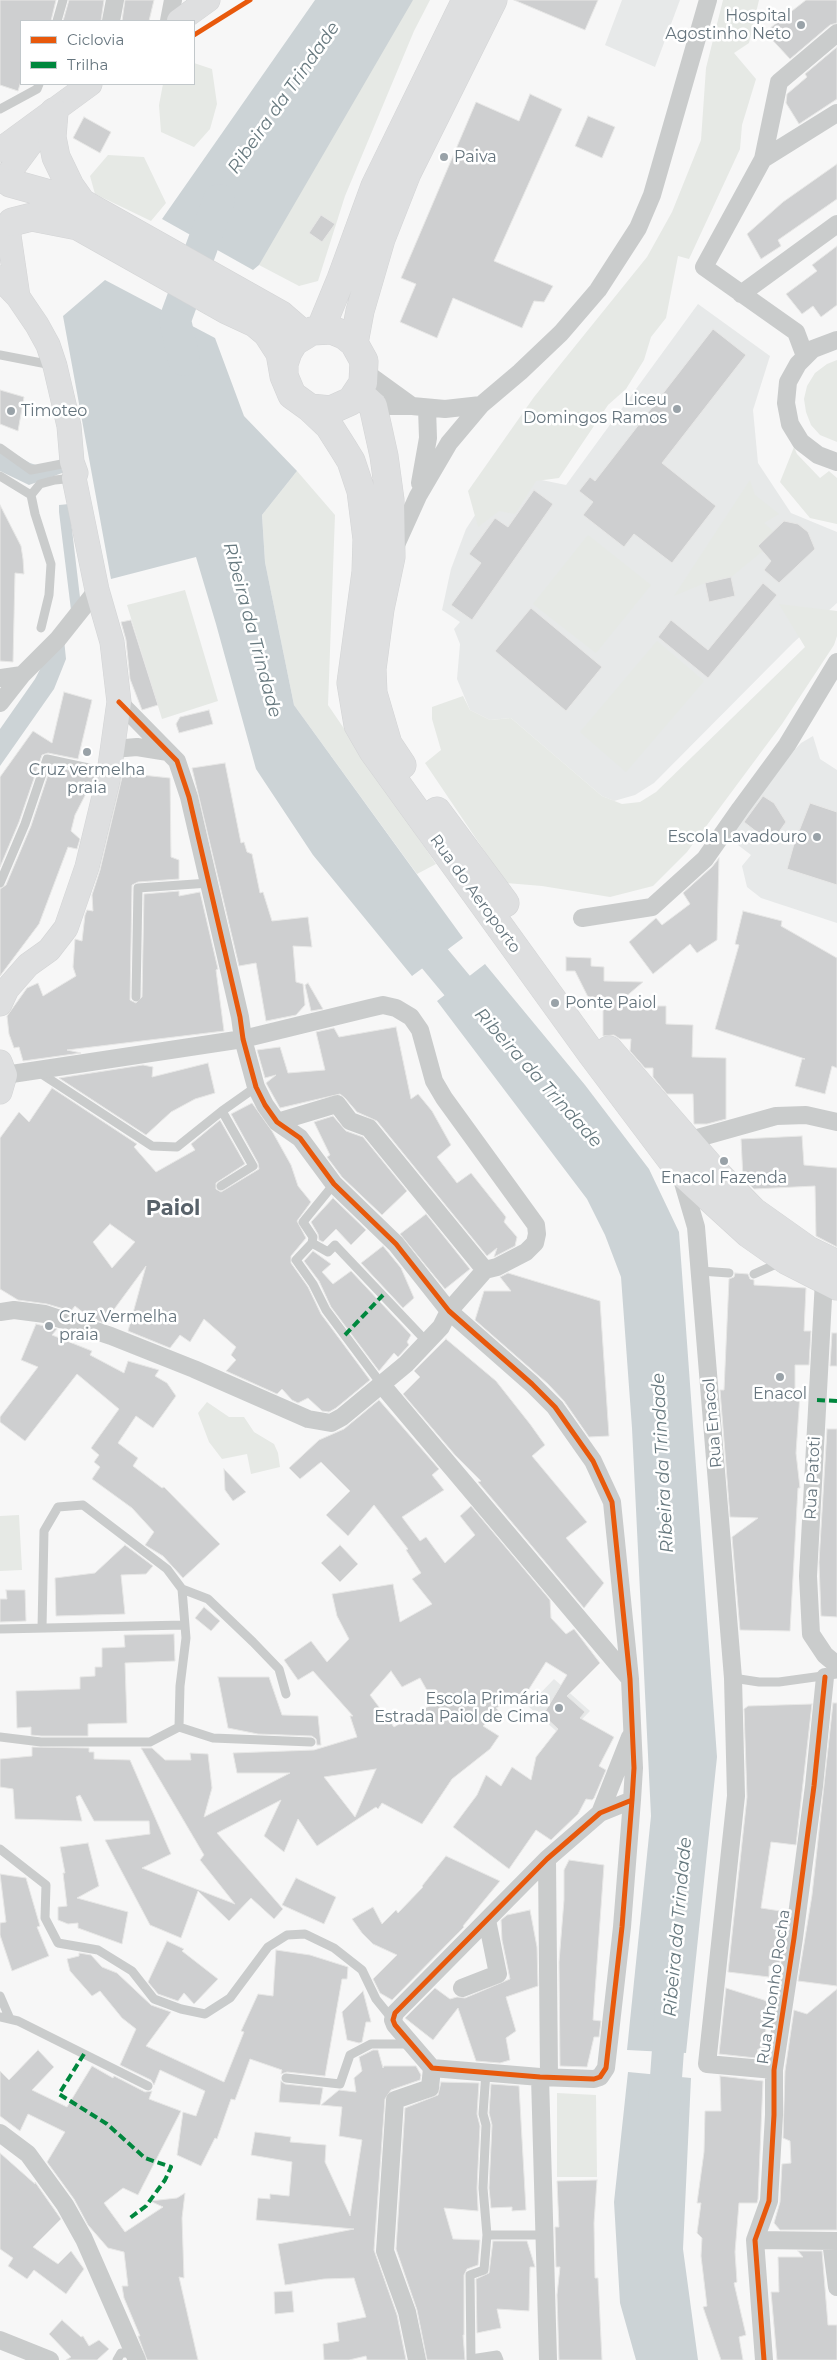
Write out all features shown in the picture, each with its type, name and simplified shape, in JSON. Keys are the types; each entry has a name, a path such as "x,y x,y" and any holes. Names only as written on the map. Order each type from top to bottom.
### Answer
{"main road":[{"path":"312,332 341,279 375,186 466,0"},
{"path":"354,343 360,311 387,222 407,173 493,0"},
{"path":"54,112 52,137 56,157 67,182 82,203 118,235 233,301 281,315 312,332"},
{"path":"6,177 82,203"},
{"path":"6,177 15,196 16,209 7,229"},
{"path":"7,229 32,217 50,219 118,235"},
{"path":"233,301 267,333 280,353 284,376 292,395 310,408 331,410 360,394 364,361 354,343 344,335 332,330 312,332 294,342 284,364 284,376"},
{"name":"Rua do Aeroporto","path":"360,394 384,456 390,500 391,557 380,609 372,669 373,693 388,744 408,774 464,846 602,1042 729,1187 774,1228 808,1250 832,1277"},
{"name":"Rua do Aeroporto","path":"310,408 329,426 351,461 361,491 367,539 366,572 351,683 358,724 389,775 596,1061 679,1170 742,1228 786,1260 832,1277"}],"street":[{"path":"111,20 115,0"},
{"path":"169,20 174,0"},
{"path":"180,20 208,0"},
{"path":"391,557 418,496 449,443 481,405 520,372 561,333 603,284 638,228 652,195 708,0"},
{"path":"805,356 796,332 704,267 763,159 779,82 837,33"},
{"path":"0,150 89,85"},
{"path":"6,177 54,112"},
{"path":"763,159 837,113"},
{"path":"741,294 837,224"},
{"path":"7,229 18,297"},
{"path":"0,278 18,297 40,331 54,366 69,426 74,471 97,590 112,642 119,702 109,773 87,867 66,928 49,950 28,965 7,989 0,1004"},
{"path":"837,340 823,344 805,356 792,373 788,382 786,404 788,419 795,433 809,449 828,460 837,462"},
{"path":"360,394 420,407 481,405"},
{"path":"360,394 420,407"},
{"path":"418,496 428,438 420,407"},
{"path":"0,704 22,675 58,640 97,590"},
{"path":"582,918 652,908 705,859 787,745 837,662"},
{"path":"0,678 22,675"},
{"path":"119,702 177,762 189,797 240,1017 242,1039 256,1087 277,1122 300,1138 334,1184 396,1244 449,1311 532,1384 555,1407 593,1461 612,1502 630,1679 633,1730 632,1800 622,1937 606,2068 600,2077 594,2078 544,2077 432,2068 393,2020 398,2010 547,1859 600,1814 632,1800"},
{"path":"113,749 137,747 168,752"},
{"path":"0,1312 14,1310 45,1314 110,1336 194,1369 308,1419 321,1423 330,1423 342,1418 382,1385 427,1342 441,1327 449,1311 485,1270 497,1267 526,1252 535,1243 537,1234 536,1225 444,1098 434,1081 420,1030 411,1016 396,1008 383,1005 242,1039 2,1076"},
{"path":"277,1122 337,1104 350,1121 369,1128 485,1270"},
{"path":"687,1141 776,1116 806,1115 837,1122"},
{"name":"Rua Enacol","path":"679,1170 693,1213 700,1271 733,1678 736,1796 706,2064 774,2070"},
{"name":"Rua Patoti","path":"832,1277 808,1576 811,1634 825,1655 833,1672"},
{"path":"382,1385 630,1679"},
{"name":"Rua Nhonho Rocha","path":"764,2360 756,2240 769,2200 774,2115 774,2070 814,1786 833,1672"},
{"path":"600,1814 633,1730"},
{"path":"547,1859 544,2077 548,2360"},
{"path":"462,1988 498,1974 487,1920"},
{"path":"417,2360 407,2312 385,2251 395,2100 430,2088 432,2068"},
{"path":"0,2133 28,2154 65,2205 84,2239 135,2356"},
{"path":"756,2240 834,2241 837,2287"},
{"path":"0,2340 50,2360"}],"lane":[{"path":"57,20 63,0"},
{"path":"0,108 37,89 39,85"},
{"path":"0,355 54,366"},
{"path":"0,448 31,470 74,471"},
{"path":"31,494 40,484 55,480 74,471"},
{"path":"0,476 31,494 35,514 51,564 49,595 41,628"},
{"path":"0,883 24,824 47,759 109,773"},
{"path":"136,997 138,888 208,883"},
{"path":"36,1070 152,1146 177,1146 256,1087"},
{"path":"222,1111 253,1166 222,1186"},
{"path":"334,1184 303,1222 313,1237 312,1243 296,1260 326,1310 382,1385"},
{"path":"312,1243 328,1252 335,1244 427,1342"},
{"path":"754,1274 786,1260"},
{"path":"700,1271 729,1273"},
{"path":"42,1628 44,1531 58,1508 84,1506 167,1569 182,1589 186,1638 180,1686 178,1727"},
{"path":"182,1589 208,1599 253,1642 279,1669 286,1694"},
{"path":"0,1629 185,1624"},
{"path":"733,1678 759,1682 833,1672"},
{"path":"0,1737 41,1742 150,1742 178,1727 213,1738 311,1742"},
{"path":"0,1849 46,1886 45,1918 58,1943 98,1950 132,1970 154,1999 181,2009 205,2014 230,1998 268,1947 287,1936 305,1934 334,1948 362,1970 376,1998 393,2020"},
{"path":"0,1996 10,2019"},
{"path":"0,2017 18,2020 148,2086"},
{"path":"286,2078 340,2084 350,2054 371,2044 411,2044"},
{"path":"486,2072 483,2114 486,2125 483,2188 487,2235 484,2270 470,2275 471,2359 497,2355 499,2360"},
{"path":"487,2235 545,2235"},
{"path":"117,2360 121,2353 135,2356"}],"shaded area":[{"path":"374,0 430,0 414,31 345,196 318,281 299,286 259,265 286,173"},
{"path":"622,0 680,0 655,67 605,45"},
{"path":"723,0 759,0 749,43 734,53 756,79 742,125 740,149 689,259 678,256 666,318 651,337 644,360 626,389 608,405 559,478 536,481 515,514 499,511 478,527 468,491 534,397 647,257 672,212 701,140 706,68"},
{"path":"195,63 212,69 217,104 210,129 194,147 161,132 159,105 163,85 195,85"},
{"path":"108,155 144,157 166,203 151,221 95,194 90,176"},
{"path":"698,304 770,356 753,410 758,463 791,513 837,532 837,603 793,643 654,783 635,795 614,801 602,796 511,718 490,720 470,710 457,679 460,644 454,629 460,622 442,610 451,569 466,529 503,472 566,485"},
{"path":"837,360 837,442 820,435 811,425 804,399 807,386 815,373 827,364"},
{"path":"794,447 797,454 820,478 829,471 837,478 837,524 810,518 780,482"},
{"path":"297,471 335,515 328,705 436,864 417,874 294,705 265,562 262,515"},
{"path":"750,480 755,495 779,514 764,523 777,535 765,549 731,577 705,583 674,596"},
{"path":"588,535 651,585 596,653 533,604"},
{"path":"185,590 218,701 162,719 127,605"},
{"path":"779,604 837,611 837,636 834,645 782,724 687,852 653,886 610,897 542,886 506,883 425,763 441,750 432,719 432,707 463,696 470,710 490,720 511,718 602,796 622,804 640,802 656,792 805,647"},
{"path":"657,641 704,681 626,772 580,732"},
{"path":"813,736 820,759 837,770 837,923 761,898 747,887 742,866 751,855 738,845 735,824 772,774 801,743"},
{"path":"207,1402 229,1417 244,1417 254,1432 274,1444 278,1453 280,1467 251,1474 247,1454 222,1459 209,1442 198,1413"},
{"path":"19,1515 22,1570 0,1571 0,1516"},
{"name":"Escola Primária Estrada Paiol de Cima","path":"554,1679 590,1711 564,1738 528,1706"},
{"path":"557,2093 596,2095 597,2177 557,2177"}],"water":[{"path":"315,0 413,0 259,265 253,270 162,219"},
{"path":"105,280 215,338 244,416 297,471 262,515 265,562 294,705 463,938 412,976 313,855 256,769 196,557 111,579 63,316"},
{"path":"0,445 30,463 42,467 78,462 65,472 29,485 0,471"},
{"path":"69,504 81,606 64,639 66,659 54,689 0,766 0,729 35,679 71,610 59,512 59,505"},
{"path":"485,964 585,1085 649,1169 679,1232 717,1757 686,2053 627,2050 651,1816 632,1428 621,1277 605,1235 587,1199 437,1001"},
{"path":"628,2072 691,2078 683,2249 698,2360 636,2360 620,2303 614,2202"}],"building":[{"path":"0,0 56,0 51,20 20,20 20,84 18,91 0,85"},
{"path":"69,0 104,0 101,20 63,20"},
{"path":"125,0 154,0 149,20 122,20"},
{"path":"514,0 598,0 585,30"},
{"name":"Hospital Agostinho Neto","path":"806,0 837,0 837,23 830,25 790,59 765,32"},
{"path":"837,47 837,99 799,124 786,103 787,94 807,77 805,74"},
{"path":"530,94 562,109 494,261 553,286 544,302 534,301 522,328 453,298 437,338 400,322 416,284 401,278 476,102 519,121"},
{"path":"588,116 615,127 602,158 575,146"},
{"path":"84,117 111,132 100,153 73,138"},
{"path":"837,164 837,199 778,240 781,246 761,259 747,234 783,202"},
{"path":"321,215 335,224 322,242 309,233"},
{"path":"837,246 837,305 821,317 813,306 802,314 786,294 817,271 812,265"},
{"name":"Liceu Domingos Ramos","path":"713,329 746,355 662,463 716,506 672,563 634,534 624,547 583,515 593,502 579,491 590,477 595,481"},
{"name":"Timoteo","path":"0,390 24,397 18,431 0,424"},
{"path":"534,490 553,504 472,620 451,605 481,563 469,554 495,518 508,527"},
{"path":"0,505 21,546 23,559 24,574 15,573 13,662 0,661"},
{"path":"784,521 798,524 808,532 815,549 779,583 764,570 771,561 758,546"},
{"path":"731,577 735,596 709,602 705,583"},
{"path":"763,583 777,595 708,678 658,637 671,620 708,650"},
{"path":"531,608 602,667 566,711 495,651"},
{"path":"131,620 158,705 142,710 130,679 126,640 121,622"},
{"path":"64,692 92,700 78,759 48,753 42,755 19,822 0,867 0,777 33,731 52,743"},
{"path":"209,710 213,724 179,733 176,724 180,717"},
{"path":"225,763 241,843 244,842 247,852 252,854 260,893 263,892 272,921 308,917 312,947 293,946 296,982 303,984 305,1005 296,1015 266,1021 256,963 239,966 192,768"},
{"path":"51,766 95,776 75,815 71,831 80,839 77,849 68,847 39,924 0,976 0,889 6,885 31,826"},
{"path":"123,773 170,778 171,857 179,860 179,879 138,882 132,885 130,1000 136,1003 142,997 144,894 179,891 179,896 200,892 218,969 216,970 224,1031 67,1050 81,1053 23,1061 19,1047 14,1048 9,1034 7,1016 27,988 38,983 43,996 76,976 73,967 75,939 82,941 85,915 87,910 93,911 92,895 100,870"},
{"path":"763,796 774,803 786,822 771,843 744,822"},
{"name":"Escola Lavadouro","path":"810,803 837,812 837,885 787,869 794,844"},
{"path":"719,858 717,940 697,953 690,944 653,974 629,942 656,918 662,925 690,904 683,893 712,867"},
{"path":"743,911 782,921 781,926 837,958 837,1068 832,1066 825,1094 795,1086 802,1059 805,1059 715,1029 739,945 735,944"},
{"path":"566,957 591,958 591,966 604,967 604,981 643,982 623,999 652,999 652,1006 666,1006 666,1024 693,1025 692,1057 726,1058 726,1119 707,1124 694,1124 693,1094 667,1094 653,1077 653,1068 645,1068 630,1051 631,1039 620,1039 614,1035 603,1036 603,1001 590,1001 575,971 566,971"},
{"path":"308,983 323,1009 311,1011 305,985"},
{"path":"396,1027 411,1099 418,1094 432,1111 451,1145 437,1157 457,1183 471,1173 506,1217 504,1222 517,1237 515,1246 494,1257 497,1248 487,1256 377,1121 357,1112 340,1094 280,1108 266,1083 276,1075 265,1078 257,1050 280,1047 288,1073 325,1070 316,1032 334,1028 339,1037"},
{"path":"208,1063 215,1093 195,1099 171,1112 146,1135 59,1078 143,1065 153,1067 152,1077"},
{"path":"52,1088 137,1144 134,1147 156,1172 195,1150 191,1144 220,1120 245,1164 216,1183 216,1189 221,1192 259,1169 258,1163 231,1114 252,1103 272,1131 291,1165 298,1186 311,1202 297,1221 306,1238 291,1256 291,1263 308,1287 321,1314 370,1380 336,1408 329,1412 322,1411 308,1398 298,1403 292,1400 282,1389 277,1394 226,1371 236,1360 231,1355 236,1347 204,1319 190,1342 180,1335 170,1348 128,1331 146,1266 104,1323 90,1318 75,1306 71,1311 47,1304 18,1300 0,1289 0,1138 19,1112 29,1122","holes":["110,1224 135,1242 112,1268 93,1242"]},
{"path":"333,1116 346,1131 363,1137 407,1191 382,1215 342,1177 327,1157 330,1155 314,1122"},
{"path":"802,1136 804,1165 837,1168 837,1247 816,1236 815,1186 754,1189 743,1178 741,1139"},
{"path":"333,1198 366,1230 351,1245 336,1229 323,1242 319,1240 318,1234 311,1222"},
{"path":"426,1214 470,1269 445,1289 400,1234"},
{"path":"383,1246 401,1268 414,1298 403,1308 361,1263"},
{"path":"313,1251 331,1264 322,1272 333,1284 351,1271 411,1335 407,1342 409,1345 398,1357 394,1353 379,1371 331,1307 319,1281 304,1261"},
{"path":"508,1273 600,1301 609,1436 589,1437 564,1401 548,1384 475,1320 484,1291 511,1291 500,1277"},
{"path":"735,1273 748,1274 750,1279 754,1280 754,1285 806,1288 804,1331 811,1331 809,1365 795,1365 795,1393 800,1393 796,1453 800,1488 798,1488 790,1631 740,1630 732,1537 758,1518 730,1517 720,1390 724,1390 729,1279 734,1277"},
{"path":"36,1324 57,1329 52,1335 92,1351 90,1355 124,1373 128,1361 159,1370 155,1376 167,1383 176,1396 153,1428 136,1416 118,1443 138,1458 133,1466 162,1488 164,1487 220,1544 183,1578 163,1556 145,1545 154,1532 132,1508 92,1479 100,1467 94,1462 99,1455 91,1448 119,1409 77,1374 25,1441 0,1422 0,1417 38,1367 21,1360"},
{"path":"832,1333 837,1333 837,1366 830,1366"},
{"path":"446,1339 496,1381 530,1424 545,1445 532,1456 587,1522 566,1538 604,1583 584,1608 478,1482 481,1481 455,1455 403,1394 420,1377 414,1371"},
{"path":"379,1400 439,1469 432,1475 444,1490 402,1517 420,1541 426,1537 445,1563 475,1535 460,1516 471,1506 550,1600 551,1618 566,1634 574,1629 600,1663 567,1696 585,1712 580,1718 614,1737 599,1766 606,1770 594,1798 592,1800 586,1799 578,1814 551,1840 536,1830 509,1869 453,1827 477,1795 486,1775 501,1786 512,1767 531,1780 536,1757 558,1729 543,1715 567,1675 546,1662 524,1697 521,1694 496,1708 499,1711 483,1726 499,1736 490,1749 452,1779 422,1824 382,1803 378,1809 376,1807 317,1846 298,1819 284,1852 264,1836 281,1800 217,1833 283,1909 274,1919 251,1898 229,1921 198,1891 181,1938 150,1925 105,1840 150,1834 149,1821 94,1821 80,1795 76,1797 82,1821 15,1819 13,1789 0,1787 0,1759 32,1756 32,1747 89,1748 89,1752 94,1752 94,1759 130,1760 171,1854 142,1868 235,1904 200,1860 204,1855 141,1748 152,1748 165,1760 191,1760 190,1753 208,1754 212,1788 204,1817 290,1773 237,1773 233,1753 314,1750 357,1737 350,1716 353,1716 313,1671 298,1680 284,1660 311,1641 327,1662 349,1639 337,1616 332,1594 393,1584 400,1622 432,1604 412,1579 421,1573 406,1550 408,1549 374,1505 348,1536 326,1515 350,1491 321,1462 300,1479 289,1468 319,1440 344,1429","holes":["391,1671 402,1687 420,1678 434,1703 394,1727 370,1695","376,1769 355,1817 324,1777"]},
{"path":"827,1429 837,1429 837,1617 821,1616 819,1562"},
{"path":"224,1469 246,1492 233,1501 225,1490"},
{"path":"125,1545 153,1566 146,1574 121,1575 125,1614 56,1616 55,1578 95,1573"},
{"path":"340,1545 358,1564 340,1582 321,1563"},
{"path":"6,1590 25,1590 26,1621 0,1622 0,1599 7,1599"},
{"path":"204,1607 220,1621 211,1631 195,1618"},
{"path":"174,1634 175,1661 125,1663 127,1723 88,1724 88,1736 31,1735 31,1727 17,1728 16,1691 80,1689 80,1677 95,1676 95,1667 102,1667 102,1648 125,1647 124,1635"},
{"path":"218,1677 269,1677 282,1715 318,1716 321,1745 317,1745 316,1739 312,1736 258,1734 228,1728"},
{"path":"833,1703 837,1703 837,1986 798,1981 812,1895"},
{"path":"812,1704 796,1845 771,1842 761,1908 787,1912 779,1968 769,1966 769,1977 728,1972 747,1797 744,1709 748,1706"},
{"path":"88,1843 99,1886 77,1898 128,1912 122,1944 78,1928 78,1923 68,1924 58,1920 58,1907 67,1906 63,1873 65,1873 60,1847"},
{"path":"446,1856 500,1881 464,1927 392,2000 380,1993 373,1979 397,1955 373,1944 352,1919 373,1907 382,1924 396,1910 398,1913 423,1887"},
{"path":"569,1860 604,1865 593,2020 601,2021 599,2037 594,2037 587,2067 560,2066 559,1962 564,1900 564,1870"},
{"path":"0,1874 26,1878 40,1926 37,1927 49,1956 12,1971 0,1935 0,1923 6,1922"},
{"path":"296,1878 336,1897 324,1924 282,1905"},
{"path":"530,1910 537,1947 538,1986 506,1997 516,2031 506,2038 510,2060 500,2063 476,2061 458,2008 433,2040 405,2018 435,1988 450,1999 457,1997 465,1998 510,1979 502,1940 501,1920 507,1915"},
{"path":"167,1941 184,1949 182,1951 218,1979 194,2004 184,1993 178,2001 158,1994 148,1982"},
{"path":"276,1950 310,1955 348,1967 347,1979 342,1979 325,2076 287,2072 281,2074 282,2070 250,2059 235,2100 231,2099 217,2139 215,2138 201,2166 177,2155 183,2112 196,2116 205,2091 160,2070 154,2085 151,2080 120,2065 136,2029 122,2018 100,1991 92,1996 70,1971 67,1959 79,1956 79,1953 91,1955 102,1967 117,1973 151,2005 171,2012 146,2046 224,2082 244,2032 241,2031 258,1994 273,1996"},
{"path":"726,1988 767,2001 765,2050 758,2049 756,2058 719,2054"},
{"path":"837,1989 837,2230 780,2230 774,2223 780,2202 782,2164 791,2163 790,2141 783,2138 785,2071 794,2010 807,2014"},
{"path":"363,1991 371,2022 366,2022 362,2042 359,2043 347,2040 342,2012"},
{"path":"38,2050 54,2067 32,2090 67,2107 92,2066 113,2078 114,2076 145,2092 152,2091 149,2099 181,2111 138,2195 123,2188 104,2203 125,2232 163,2207 150,2201 177,2198 185,2193 182,2218 184,2278 179,2277 198,2360 147,2360 138,2336 140,2336 124,2298 122,2286 128,2286 124,2252 108,2248 88,2225 74,2199 47,2162 65,2132 28,2114 20,2131 0,2116 0,2071 9,2080"},
{"path":"373,2050 378,2050 383,2068 384,2066 416,2066 421,2075 420,2080 391,2090 385,2099 374,2250 397,2315 406,2360 367,2360 366,2356 349,2360 324,2360 323,2344 339,2341 337,2323 366,2317 354,2278 324,2279 285,2285 278,2244 354,2229 256,2220 258,2198 270,2199 270,2194 289,2196 292,2162 251,2155 255,2132 291,2137 290,2142 326,2145 325,2162 350,2216 362,2140 339,2136 342,2107 321,2105 339,2090 356,2092 354,2078 362,2071 359,2057"},
{"path":"720,2076 763,2081 758,2199 757,2203 739,2203 735,2252 737,2282 734,2283 746,2335 739,2337 743,2360 721,2360 703,2307 707,2306 701,2256 702,2238 697,2233 701,2203 697,2203 704,2152 705,2111 721,2111"},
{"path":"281,2081 285,2084 323,2088 320,2105 279,2102"},
{"path":"441,2082 479,2083 477,2114 480,2126 477,2188 478,2211 444,2208 453,2239 480,2240 478,2265 467,2269 464,2275 463,2335 465,2360 427,2360 417,2310 396,2249 405,2108 438,2095"},
{"path":"491,2084 519,2086 526,2210 512,2211 512,2207 491,2208 489,2188 492,2125 489,2113"},
{"path":"0,2153 35,2184 35,2182 61,2219 33,2247 58,2264 71,2251 84,2269 66,2294 34,2270 27,2279 8,2266 13,2258 0,2249"},
{"path":"597,2180 594,2223 595,2278 598,2278 602,2360 559,2360 557,2295 560,2267 556,2267 555,2227 559,2227 557,2181"},
{"path":"493,2241 527,2241 535,2267 530,2267 529,2311 497,2309 501,2328 477,2333 476,2279 489,2273"},
{"path":"798,2251 822,2251 828,2325 837,2325 837,2360 777,2360 771,2292 779,2292 778,2257 803,2257"},
{"path":"292,2291 294,2312 275,2314 274,2292"},
{"path":"62,2320 81,2337 83,2336 89,2346 99,2340 109,2349 97,2360 66,2360 71,2357 49,2334"}],"waterway":[{"name":"Ribeira da Trindade","path":"184,360 175,320 219,200"},
{"name":"Ribeira da Trindade","path":"406,924 485,1019"},
{"name":"Ribeira da Trindade","path":"663,2119 671,2008"}],"marked path":[{"path":"345,1335 383,1295"},
{"path":"817,1400 837,1401"},
{"path":"84,2054 59,2094 107,2124 145,2158 171,2167 165,2180 146,2206 130,2218"}],"cycle path":[{"path":"195,34 250,0"},
{"path":"119,702 177,761 189,797 240,1017 243,1039 256,1087 265,1105 277,1122 300,1138 334,1184 396,1244 449,1311 532,1384 555,1407 593,1461 612,1502 630,1679 634,1768 632,1800 622,1927 606,2068 600,2077 594,2079 540,2077 432,2068 395,2025 393,2020 395,2013 547,1859 600,1813 632,1800"},
{"path":"764,2360 755,2240 769,2201 774,2115 774,2070 814,1786 825,1677"}],"place":[{"name":"Hospital Agostinho Neto","path":"801,25"},
{"name":"Paiva","path":"444,157"},
{"name":"Liceu Domingos Ramos","path":"677,409"},
{"name":"Timoteo","path":"11,411"},
{"name":"Cruz vermelha praia","path":"87,752"},
{"name":"Escola Lavadouro","path":"817,837"},
{"name":"Ponte Paiol","path":"555,1003"},
{"name":"Enacol Fazenda","path":"724,1161"},
{"name":"Cruz Vermelha praia","path":"49,1326"},
{"name":"Enacol","path":"780,1377"},
{"name":"Escola Primária Estrada Paiol de Cima","path":"559,1708"}],"district":[{"name":"Paiol","path":"173,1209"}]}
